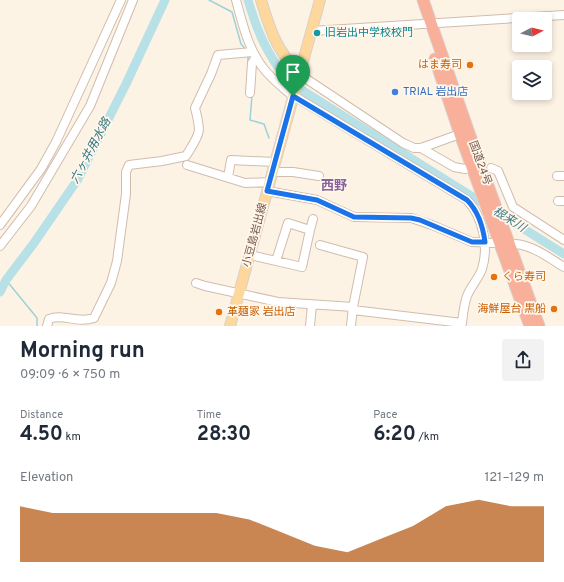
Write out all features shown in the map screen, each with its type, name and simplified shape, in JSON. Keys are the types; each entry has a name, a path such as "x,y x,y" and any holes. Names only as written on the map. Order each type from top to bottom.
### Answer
{"highway":[{"name":"国道24号","path":"416,0 493,198 539,326"},
{"name":"国道24号","path":"423,0 427,25 460,134 530,326"}],"main road":[{"path":"261,0 271,33 280,51 298,77"},
{"name":"小豆島岩出線","path":"230,326 320,0"}],"street":[{"path":"0,225 41,169 56,142 121,0"},
{"path":"0,246 31,206 90,106 133,0"},
{"path":"196,283 278,302 312,306 353,308 461,324 467,295 482,270 489,242 473,206 467,200 293,94 264,70 248,42 236,0"},
{"path":"312,31 564,16"},
{"path":"250,92 254,54"},
{"path":"47,326 49,319 56,316 77,321 94,318 111,283 117,261 126,194 126,172 129,165 186,156 199,134 200,128 195,108 218,55 254,54"},
{"path":"298,77 403,143 414,148 422,148 460,134"},
{"path":"422,148 454,167 465,169"},
{"path":"228,177 231,160 275,162"},
{"path":"187,165 245,183 270,182 293,172 319,176"},
{"path":"491,168 498,171 513,207 564,240"},
{"path":"270,182 317,200 354,217 411,218 420,220 472,242 489,242"},
{"path":"250,256 302,267 313,219"},
{"path":"276,261 288,223 310,230"},
{"path":"516,244 525,245 534,249 564,267"},
{"path":"320,246 363,257 351,326"},
{"path":"310,326 312,306"}],"waterway":[{"name":"六ヶ井用水路","path":"0,292 6,280 34,243 78,179 126,84 165,0"},
{"path":"209,0 232,12 241,44 246,50"},
{"name":"根来川","path":"248,0 264,43 289,82 564,254"},
{"path":"248,55 248,64"},
{"path":"252,95 250,120 264,124 269,138"},
{"path":"6,280 37,318 37,326"}],"place":[{"name":"旧岩出中学校校門","path":"317,33"},
{"name":"はま寿司","path":"470,65"},
{"name":"TRIAL 岩出店","path":"395,92"},
{"name":"くら寿司","path":"494,277"},
{"name":"海鮮屋台 黒船","path":"554,309"},
{"name":"革麺家 岩出店","path":"219,312"}],"district":[{"name":"西野","path":"334,187"}],"route":[{"path":"293,96 467,200 473,206 478,217 485,242 472,242 466,240 420,220 411,218 354,217 317,200 267,191 293,96"}]}
